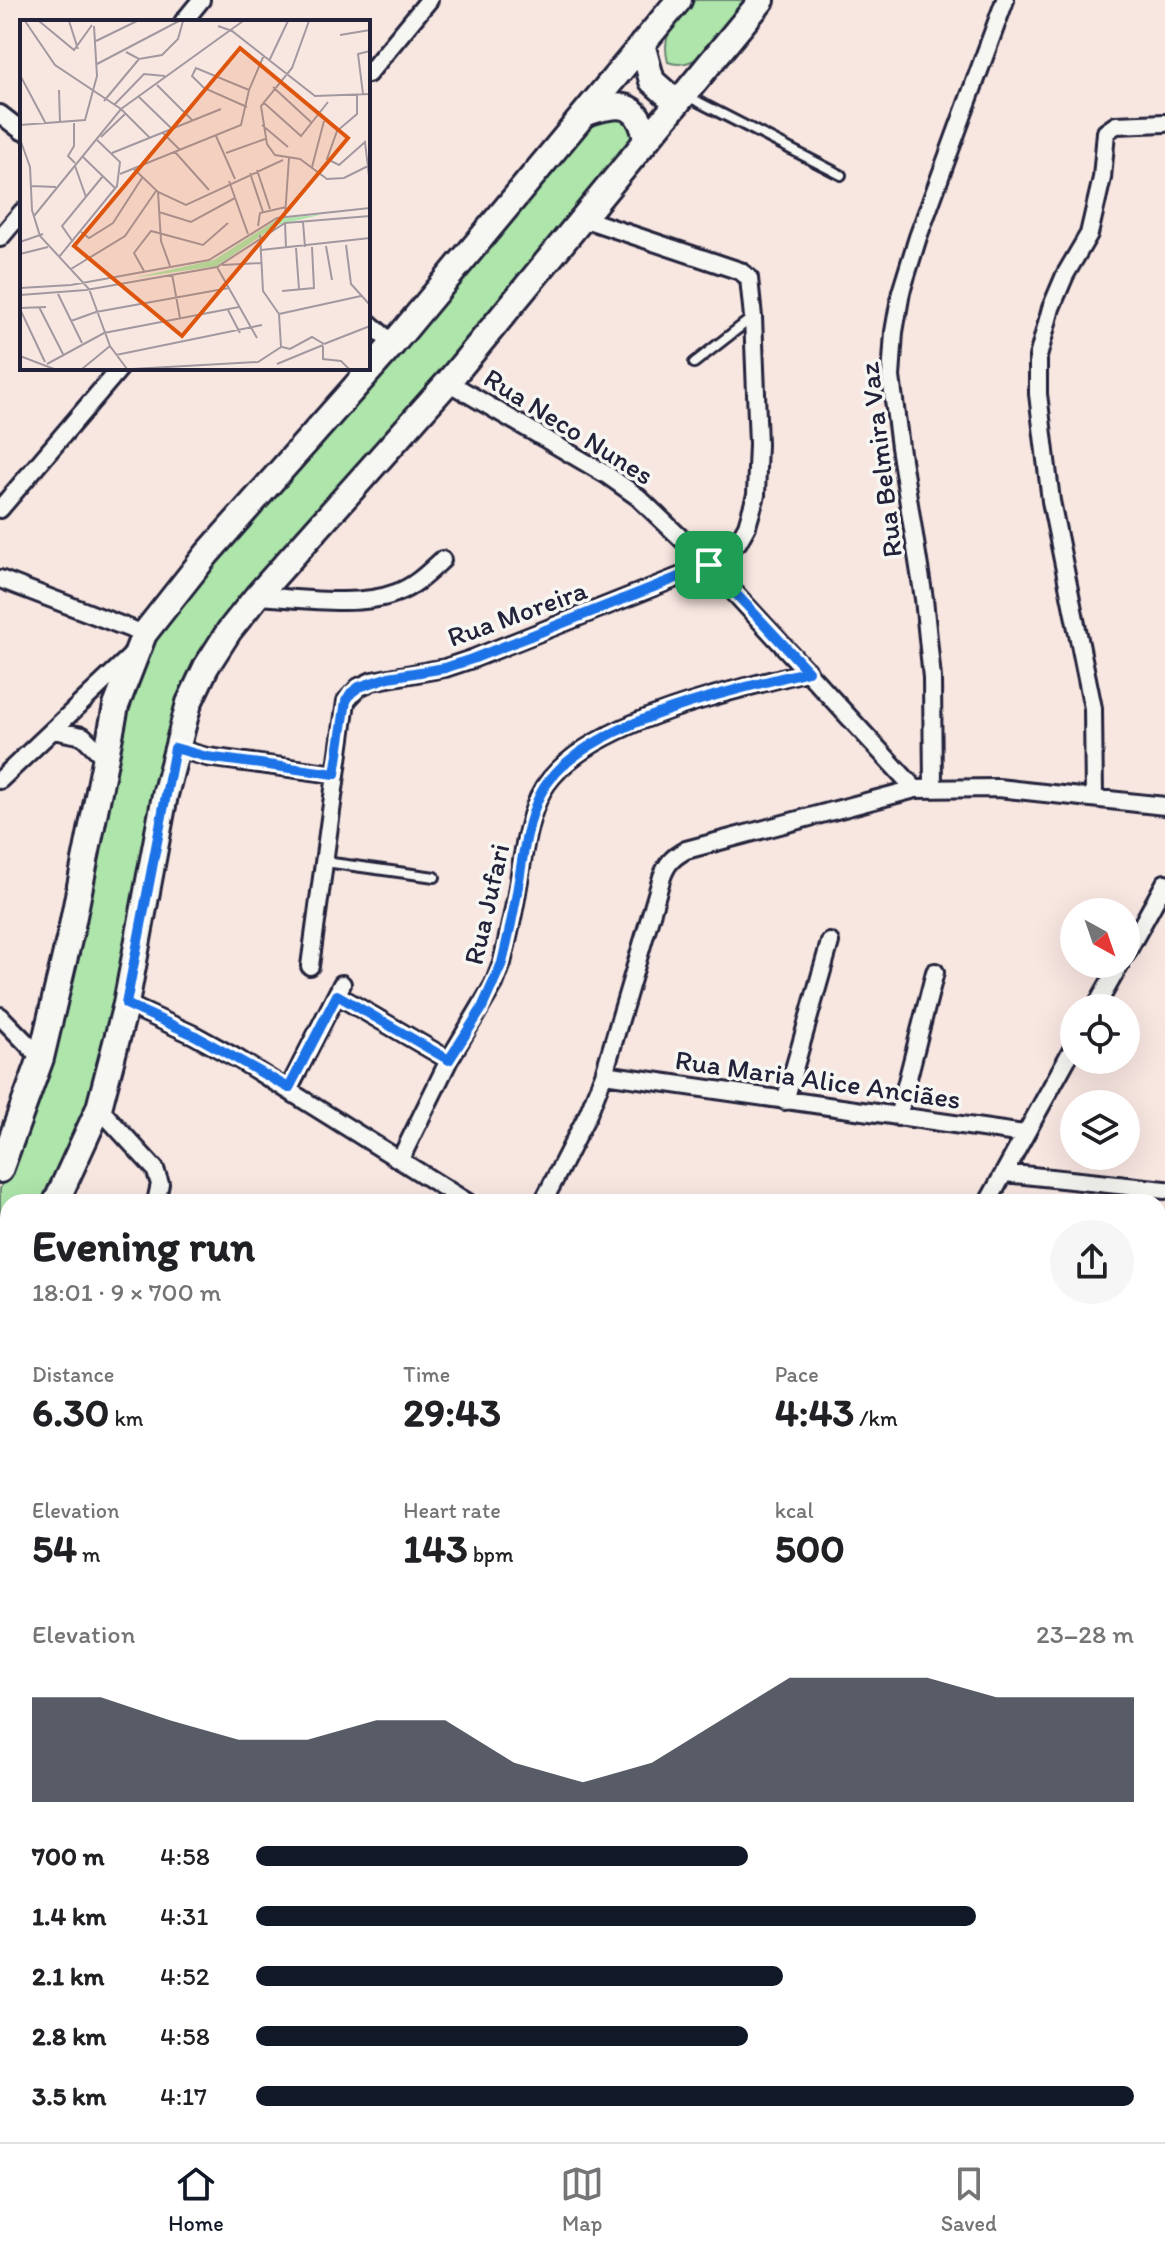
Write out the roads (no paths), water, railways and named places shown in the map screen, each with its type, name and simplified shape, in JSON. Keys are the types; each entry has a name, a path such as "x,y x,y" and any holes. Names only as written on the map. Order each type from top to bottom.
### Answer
{"main road":[{"path":"0,1170 41,1058 71,931 116,706 141,642 207,554 393,344 679,0"},
{"path":"60,1194 99,1108 126,1004 175,748 189,703 206,667 257,596 448,382 762,0"},
{"path":"642,44 652,81 680,99"},
{"path":"586,113 611,105 626,106 640,118 646,140"}],"street":[{"path":"185,20 201,0"},
{"path":"370,72 429,0"},
{"name":"Rua Belmira Vaz","path":"924,789 932,678 924,599 891,377 894,332 901,292 918,237 1005,0"},
{"path":"0,114 20,129"},
{"path":"1094,797 1093,708 1051,501 1038,394 1038,357 1051,308 1065,275 1089,234 1102,178 1106,132 1116,125 1165,123"},
{"path":"0,238 20,214"},
{"name":"Rua Moreira","path":"310,966 346,701 359,687 389,677 445,668 472,659 709,565 738,542 753,511 758,444 750,282 745,274 582,218"},
{"path":"370,324 393,344"},
{"path":"0,509 118,370"},
{"name":"Rua Neco Nunes","path":"448,382 638,497 709,565 924,789"},
{"path":"257,596 378,599 407,588 442,560"},
{"path":"0,579 141,642 0,780"},
{"name":"Rua Jufari","path":"400,1160 449,1060 494,984 513,913 532,820 540,796 551,779 575,756 634,723 808,671"},
{"path":"53,730 83,736 105,758"},
{"path":"175,748 207,757 335,774"},
{"path":"547,1194 588,1114 604,1074 662,877 666,865 674,856 686,850 924,789 998,788 1165,806"},
{"path":"1140,929 1165,883"},
{"path":"785,1101 830,942"},
{"path":"898,1117 935,972"},
{"path":"289,1088 340,990 449,1060"},
{"path":"126,1004 194,1035 289,1088 454,1194"},
{"path":"0,1016 41,1058"},
{"path":"993,1194 1060,1071"},
{"name":"Rua Maria Alice Anciães","path":"604,1074 1024,1134"},
{"path":"99,1108 159,1174 158,1194"},
{"path":"1005,1173 1165,1190"}],"lane":[{"path":"680,99 841,175"},
{"path":"694,363 753,317"},
{"path":"325,862 435,877"}]}
